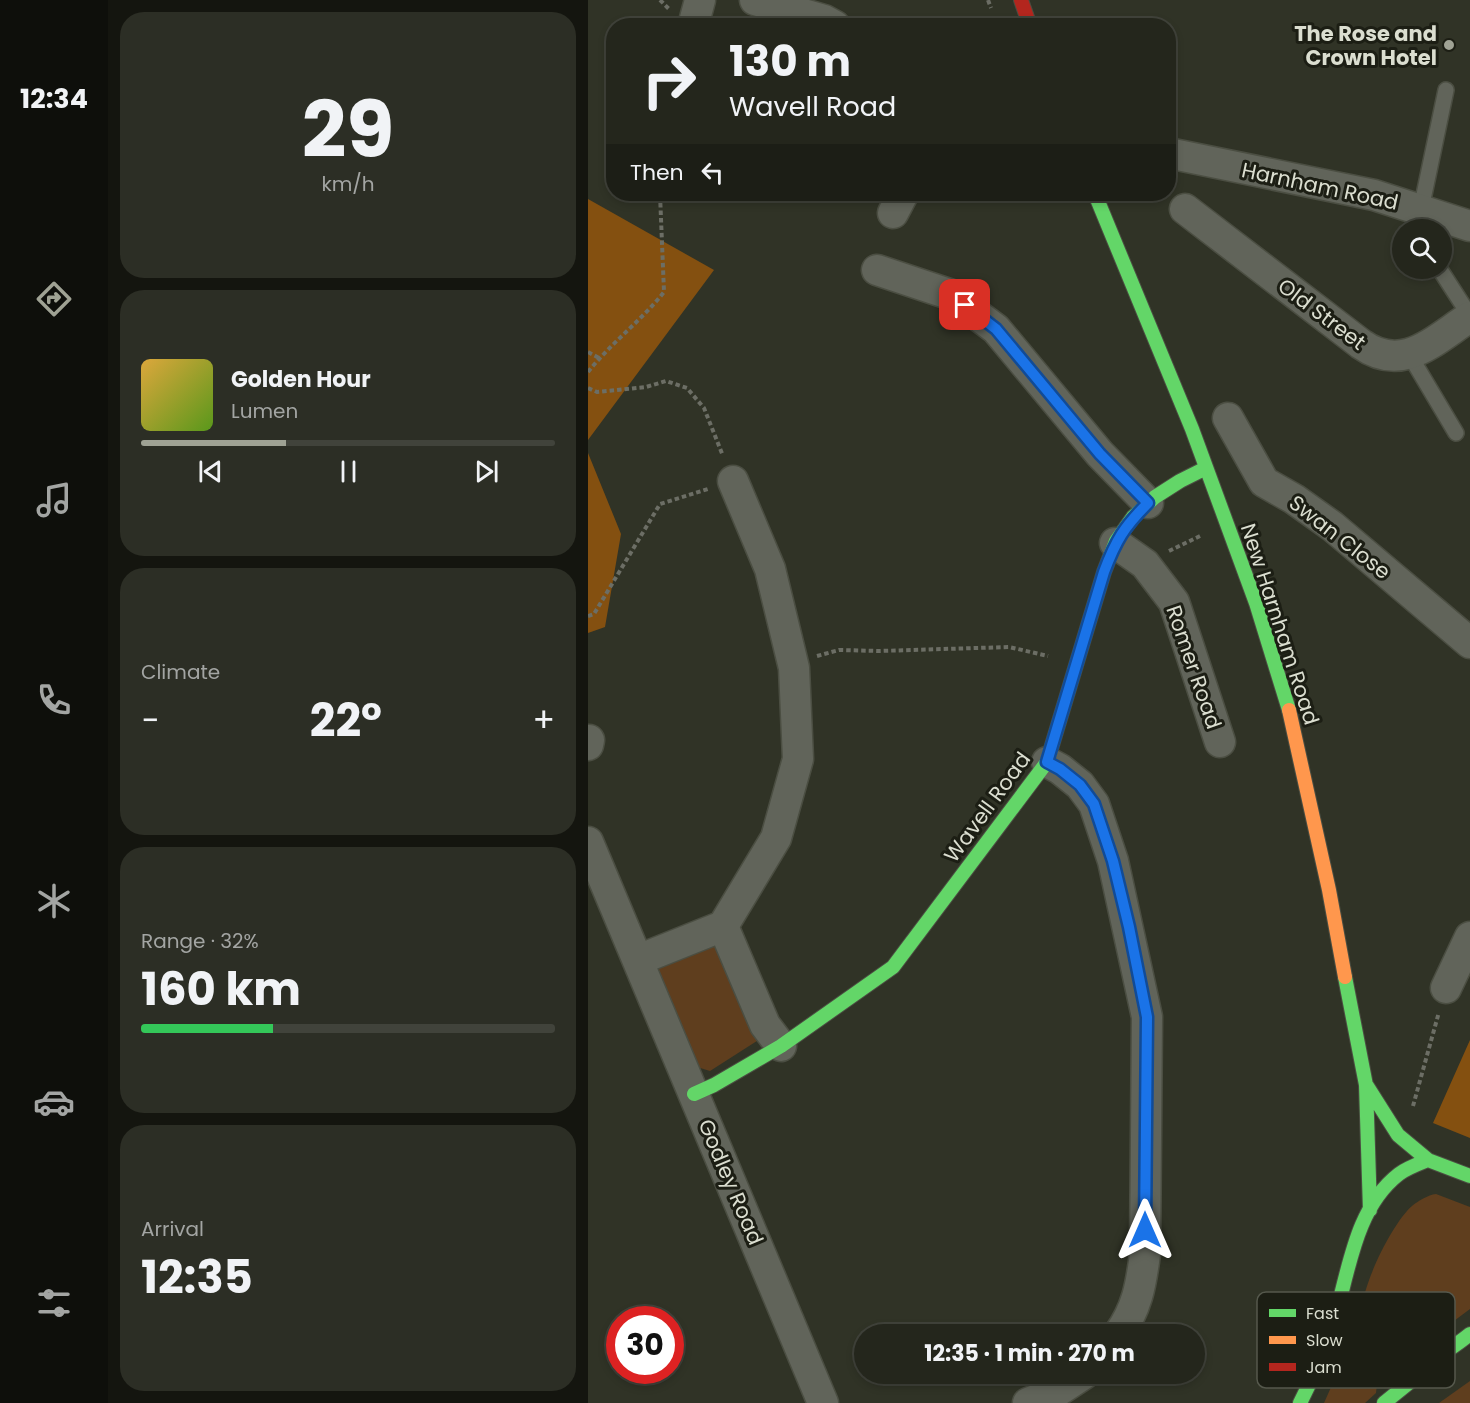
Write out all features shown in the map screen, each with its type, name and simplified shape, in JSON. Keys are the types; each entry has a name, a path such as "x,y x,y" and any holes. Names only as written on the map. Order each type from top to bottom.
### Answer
{"main road":[{"path":"1021,0 1027,18"},
{"name":"New Harnham Road","path":"1098,201 1206,468 1256,603 1285,693 1329,890 1366,1085"},
{"name":"Wavell Road","path":"694,1094 781,1046 893,967 1047,762 1104,572 1115,543 1128,524 1148,503 1181,480 1206,468"},
{"path":"1366,1085 1398,1135 1428,1160 1470,1176"},
{"path":"1366,1085 1370,1210"},
{"path":"1342,1292 1354,1247 1370,1210 1393,1180 1413,1166 1428,1160"},
{"path":"1455,1346 1470,1334"},
{"path":"1300,1403 1307,1388"},
{"path":"1384,1403 1403,1388"}],"street":[{"path":"695,18 700,0"},
{"path":"755,0 817,18"},
{"name":"Harnham Road","path":"1176,155 1374,195 1470,226"},
{"name":"Old Street","path":"1185,209 1371,352 1394,358 1409,354"},
{"path":"877,270 949,294 996,329 1100,454 1148,503"},
{"path":"1409,354 1470,316"},
{"name":"Swan Close","path":"1228,418 1264,482 1294,499 1332,526 1470,643"},
{"path":"638,960 723,926 776,838 798,759 792,663 770,569 733,481"},
{"name":"Romer Road","path":"1115,543 1145,564 1174,602 1220,742"},
{"path":"1047,762 1080,785 1094,804 1113,861 1147,1017 1145,1254 1141,1286 1126,1324"},
{"name":"Godley Road","path":"588,842 823,1403"},
{"path":"723,926 765,1025 781,1046"},
{"path":"1446,988 1470,937"},
{"path":"1028,1403 1058,1391 1069,1384"}],"lane":[{"path":"1421,209 1446,90"},
{"path":"1446,279 1470,316"},
{"path":"1409,354 1456,433"}],"path":[{"path":"588,372 649,311 664,292 660,201"},
{"path":"588,352 600,358"},
{"path":"588,388 597,392 646,387 666,381 687,388 704,408 733,481 660,504 594,614 588,616"},
{"path":"1201,528 1203,534"},
{"path":"792,663 839,650 890,651 1009,647 1049,656 1052,648"},
{"path":"1398,1135 1410,1118 1446,988"}],"shaded area":[{"path":"588,199 714,270 588,440"},
{"path":"588,453 621,534 605,627 588,633"},
{"path":"705,940 718,945 760,1039 710,1071 697,1067 655,968"},
{"path":"1470,1040 1470,1138 1433,1123"},
{"path":"1436,1194 1470,1207 1470,1309 1455,1320 1455,1292 1366,1292 1374,1268 1393,1230 1412,1206"},
{"path":"1470,1381 1470,1403 1439,1403"},
{"path":"1331,1388 1377,1388 1376,1393 1365,1403 1324,1403"}],"traffic: fast":[{"path":"1098,201 1192,429 1256,603 1289,710"},
{"path":"694,1094 781,1046 893,967 1047,762 1104,572 1116,541 1133,517 1155,497 1206,468"},
{"path":"1345,977 1366,1085 1370,1210"},
{"path":"1367,1086 1398,1135 1428,1160"},
{"path":"1342,1292 1356,1240 1364,1221 1384,1188 1399,1174 1428,1160 1470,1176"},
{"path":"1455,1345 1470,1334"},
{"path":"1300,1403 1308,1388"},
{"path":"1384,1403 1403,1388"}],"traffic: slow":[{"path":"1289,710 1329,890 1345,977"}],"traffic: jam":[{"path":"1021,0 1027,18"}],"place":[{"name":"The Rose and Crown Hotel","path":"1449,45"}],"route":[{"path":"965,305 996,329 1100,454 1148,503 1128,524 1115,543 1104,572 1047,762 1080,785 1094,804 1113,861 1129,927 1147,1017 1145,1230"}]}
